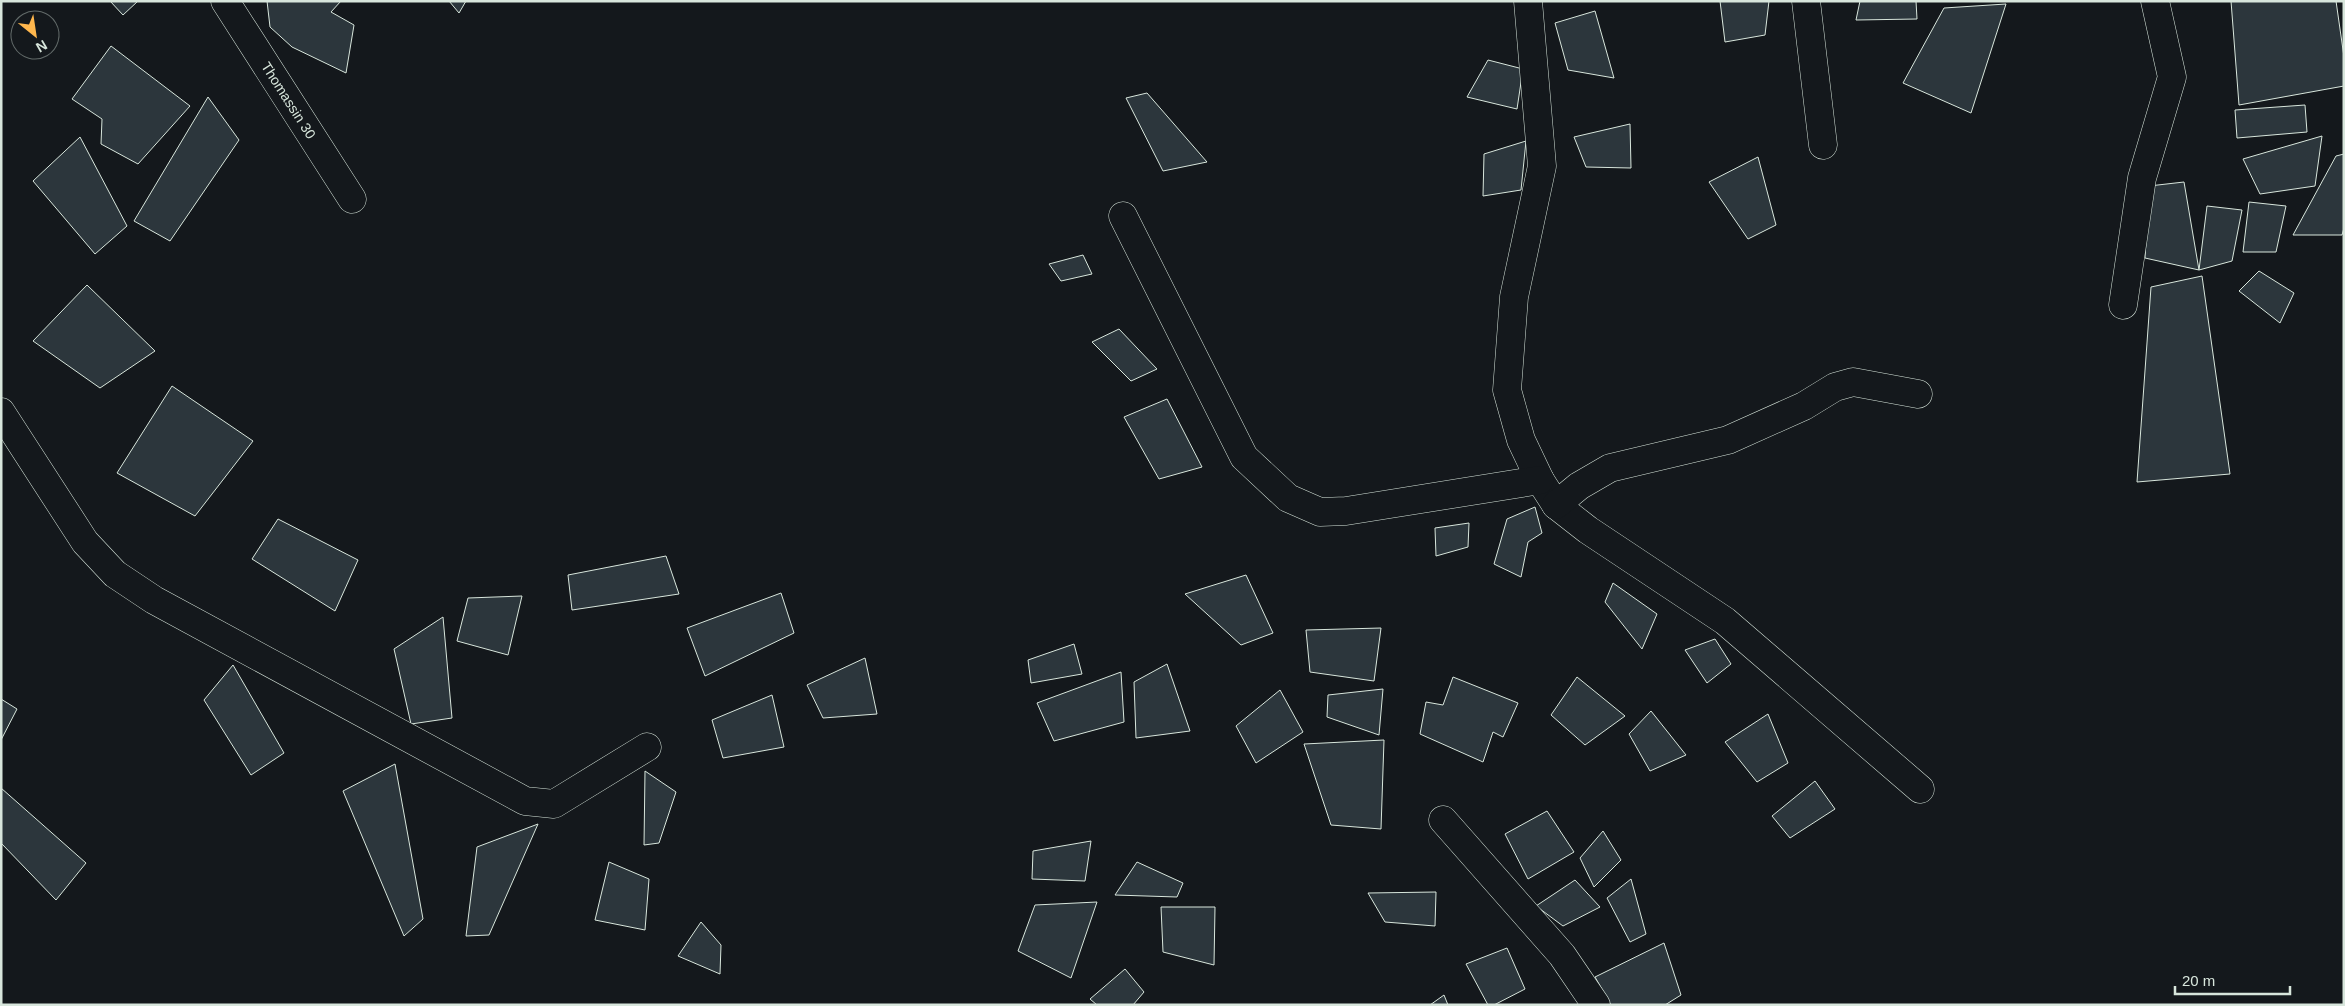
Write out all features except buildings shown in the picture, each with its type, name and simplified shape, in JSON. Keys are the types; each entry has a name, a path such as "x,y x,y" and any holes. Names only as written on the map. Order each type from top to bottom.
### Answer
{"street":[{"name":"Thomassin 30","path":"225,1 352,199"},
{"path":"1528,1 1542,166 1514,297 1507,390 1521,440 1540,480 1556,505 1588,530 1725,621 1920,789"},
{"path":"1806,1 1823,145"},
{"path":"2123,305 2142,178 2172,77 2155,1"},
{"path":"1123,216 1244,457 1288,498 1320,512 1346,511 1540,480"},
{"path":"1556,505 1579,486 1610,468 1728,440 1804,406 1835,387 1853,382 1918,394"},
{"path":"1,412 85,542 115,574 154,600 525,801 554,804 647,747"},
{"path":"1443,820 1562,955 1596,1005"}]}
